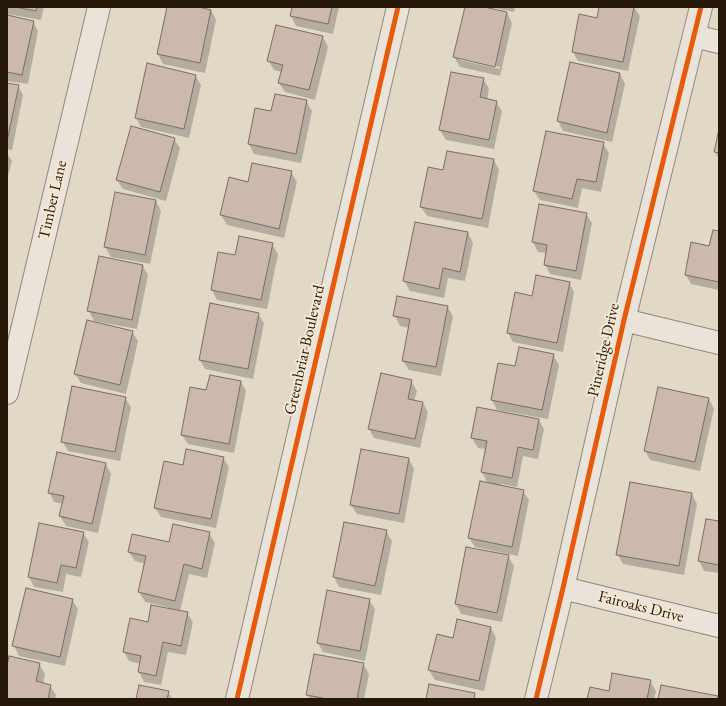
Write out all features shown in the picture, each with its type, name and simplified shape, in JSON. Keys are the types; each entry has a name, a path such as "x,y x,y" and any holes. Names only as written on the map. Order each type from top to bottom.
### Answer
{"street":[{"name":"Timber Lane","path":"7,393 99,7"},
{"name":"Greenbriar Boulevard","path":"237,699 398,7"},
{"name":"Pineridge Drive","path":"536,699 624,320 701,7"},
{"path":"694,36 719,42"},
{"path":"624,320 719,343"},
{"name":"Fairoaks Drive","path":"563,588 719,626"}],"building":[{"path":"15,7 37,7 36,11"},
{"path":"167,7 199,7 211,10 200,63 157,54"},
{"path":"292,7 332,7 328,24 290,16"},
{"path":"465,7 484,7 507,12 495,67 453,57"},
{"path":"599,7 634,7 623,62 572,52 579,14 597,18"},
{"path":"7,15 34,21 22,75 7,72"},
{"path":"276,25 323,36 309,90 278,83 283,65 267,61"},
{"path":"570,62 620,73 607,133 557,121"},
{"path":"147,63 196,75 184,129 135,118"},
{"path":"451,72 484,78 480,97 497,101 489,140 439,130"},
{"path":"7,83 19,85 7,141"},
{"path":"275,94 307,100 296,154 248,144 255,108 271,111"},
{"path":"131,126 175,138 160,192 116,180"},
{"path":"719,129 719,153 714,152"},
{"path":"546,131 604,142 596,182 577,179 572,199 533,191"},
{"path":"447,151 494,159 482,219 420,207 428,167 443,170"},
{"path":"252,163 292,171 279,229 220,215 229,177 248,182"},
{"path":"115,192 156,200 145,255 104,247"},
{"path":"539,204 587,213 576,271 544,265 547,245 532,242"},
{"path":"415,222 468,232 460,272 443,268 439,289 403,281"},
{"path":"713,230 719,231 719,282 685,275 691,242 709,246"},
{"path":"239,236 273,243 261,300 211,290 218,252 235,255"},
{"path":"99,256 143,265 132,320 87,311"},
{"path":"536,275 570,282 557,343 507,333 515,292 532,296"},
{"path":"397,296 448,306 436,367 402,361 410,319 393,316"},
{"path":"210,303 259,313 248,369 199,360"},
{"path":"87,320 133,331 120,385 74,374"},
{"path":"519,347 554,354 542,410 491,400 498,363 515,366"},
{"path":"381,373 412,380 408,399 423,402 415,439 368,429"},
{"path":"210,375 241,381 229,444 181,435 190,387 206,390"},
{"path":"72,386 126,397 115,452 61,442"},
{"path":"658,387 709,398 695,462 644,451"},
{"path":"477,407 539,419 533,450 518,447 512,478 481,472 487,441 471,438"},
{"path":"186,449 224,457 211,519 154,508 164,461 183,465"},
{"path":"361,449 409,458 399,514 350,505"},
{"path":"57,452 106,463 92,524 59,516 64,496 48,493"},
{"path":"480,481 524,490 512,547 468,538"},
{"path":"630,482 692,493 679,566 616,555"},
{"path":"706,519 719,521 719,565 698,561"},
{"path":"344,522 387,530 375,586 333,577"},
{"path":"39,523 84,532 76,568 61,565 57,583 28,577"},
{"path":"173,524 210,532 202,569 184,564 175,601 138,592 146,556 128,552 132,534 169,542"},
{"path":"466,547 509,555 497,613 455,604"},
{"path":"26,588 73,599 60,657 12,646"},
{"path":"327,590 370,599 360,651 317,643"},
{"path":"151,605 188,612 181,646 163,642 156,676 138,672 141,656 123,652 130,618 148,622"},
{"path":"457,619 491,627 479,681 428,670 437,634 453,638"},
{"path":"314,654 364,663 357,699 323,699 306,695"},
{"path":"9,656 40,663 36,681 51,685 48,699 7,699 7,666"},
{"path":"612,673 651,680 647,699 587,699 590,687 609,691"},
{"path":"429,684 475,693 474,699 426,699"},
{"path":"139,685 169,691 167,699 136,699"},
{"path":"661,685 718,696 718,699 658,699"}],"cycle path":[{"path":"237,699 398,7"},
{"path":"536,699 624,320 701,7"}]}
